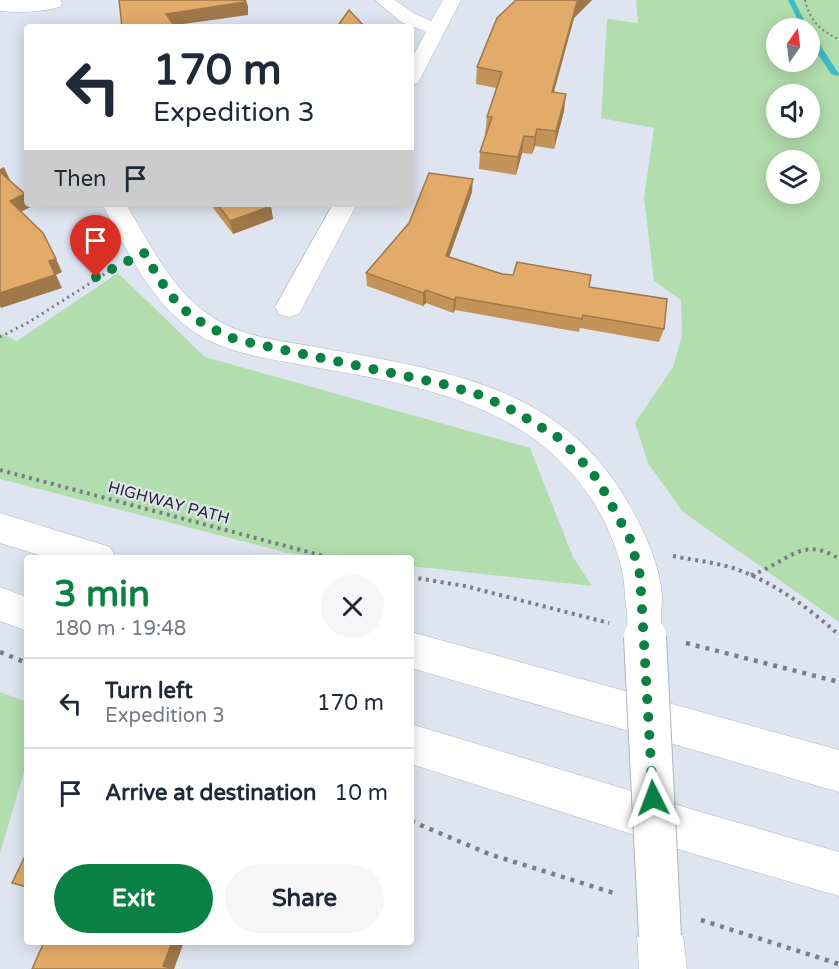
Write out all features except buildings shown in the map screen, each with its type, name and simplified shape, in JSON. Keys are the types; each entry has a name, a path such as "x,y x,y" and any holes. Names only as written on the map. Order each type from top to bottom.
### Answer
{"main road":[{"path":"384,0 404,18 420,26 437,29"},
{"path":"414,73 452,0"},
{"path":"0,5 52,7"},
{"path":"116,207 164,289 179,306 203,326 237,340 432,381 483,396 516,412 559,438 598,480 630,539 640,575 629,619 662,953"},
{"path":"289,307 343,207"},
{"path":"0,528 88,555"},
{"path":"0,604 24,613"},
{"path":"414,651 839,771"},
{"path":"414,745 694,832 839,874"}],"path":[{"path":"805,0 807,13 826,34 839,39"},
{"path":"0,338 20,329 96,277 144,253"},
{"name":"HIGHWAY PATH","path":"0,470 320,555"},
{"path":"751,575 763,572 789,557 812,549 823,549 839,559"},
{"path":"669,555 726,566 751,575 822,619 839,635"},
{"path":"414,578 465,586 556,609 629,619"},
{"path":"681,642 839,682"},
{"path":"1,653 24,662"}],"green space":[{"path":"636,0 839,0 839,622 683,512 648,463 635,423 673,367 682,336 681,300 654,281 644,198 654,128 601,118 607,19 638,23"},
{"path":"118,273 205,357 530,448 573,557 592,586 414,566 414,555 288,553 0,479 0,333 17,341"},
{"path":"0,692 24,701 24,772 0,853"}],"waterway":[{"path":"791,0 800,18"},
{"path":"820,51 835,74"}],"route":[{"path":"96,277 144,253 164,289 179,306 203,326 237,340 443,384 483,396 516,412 559,438 598,480 630,539 640,575 653,798"}]}
